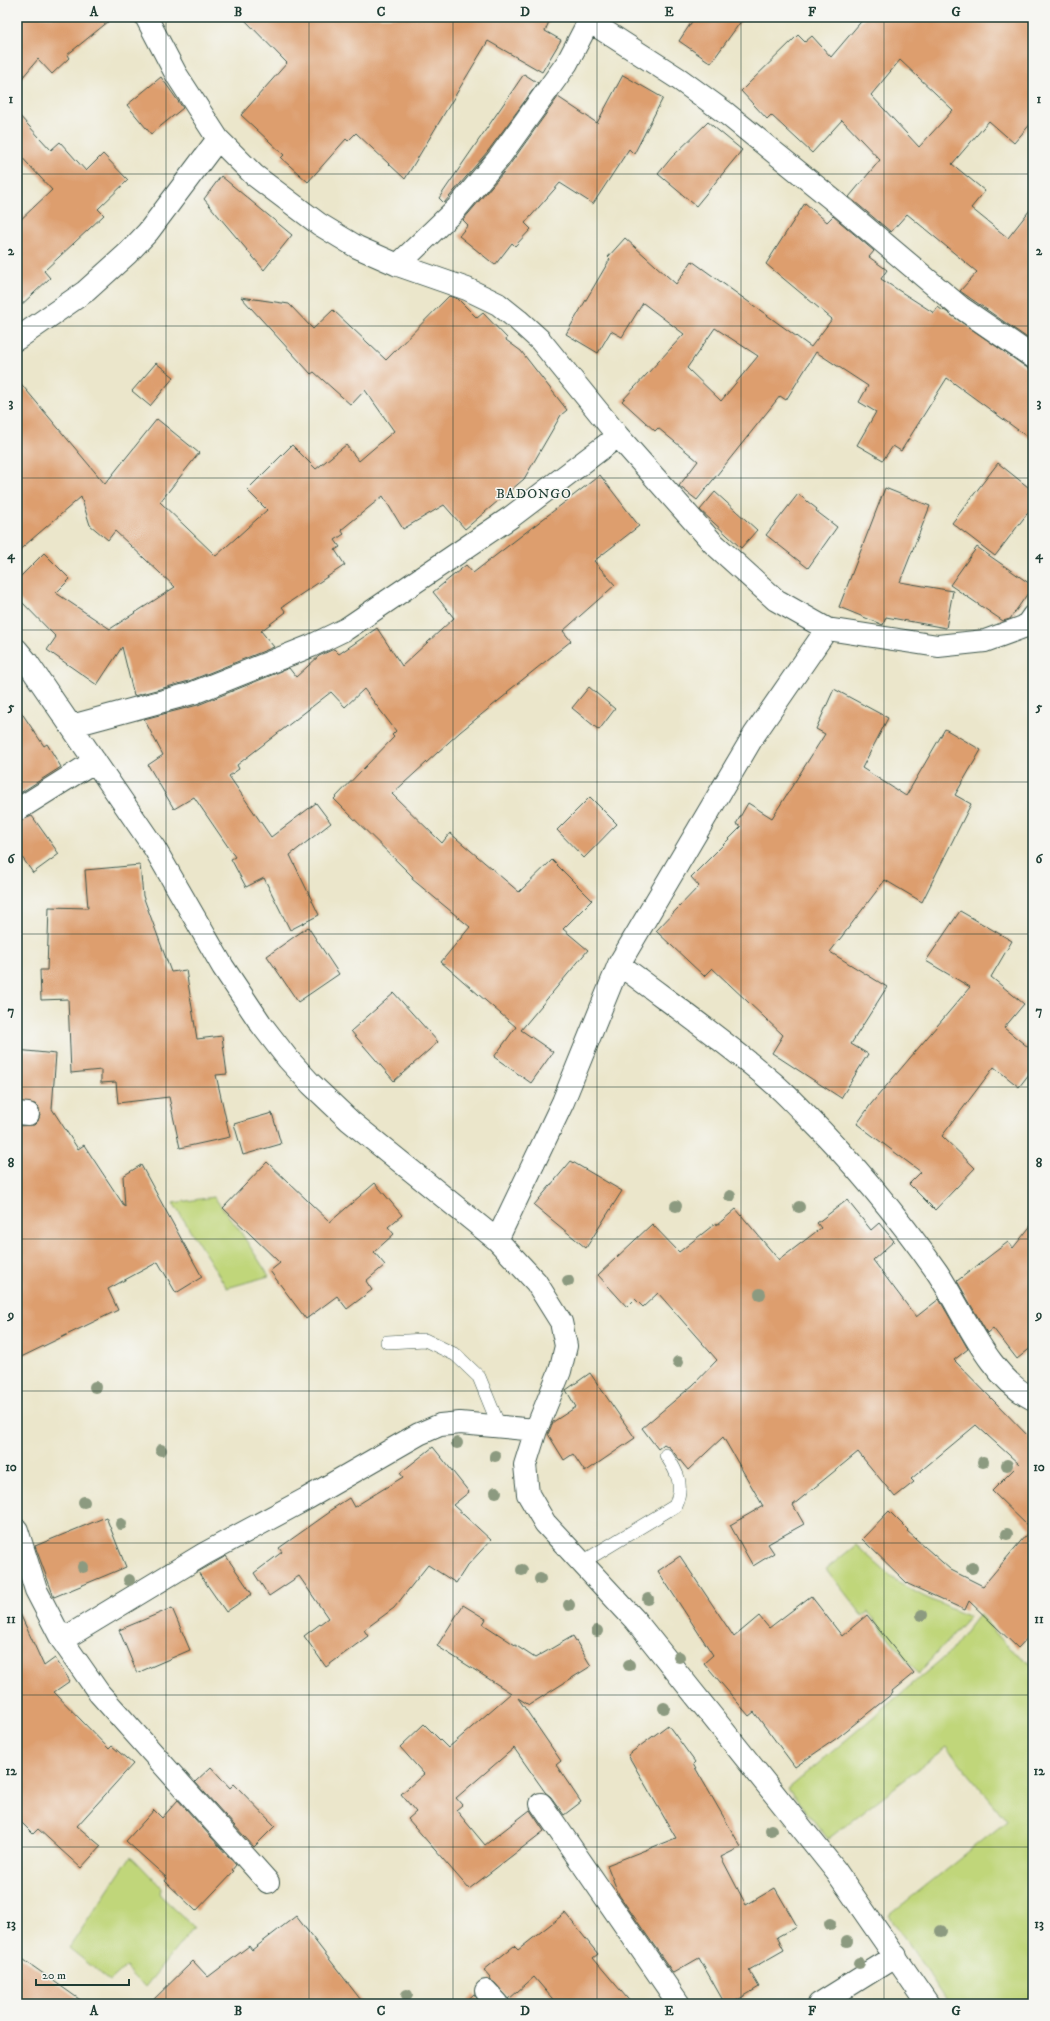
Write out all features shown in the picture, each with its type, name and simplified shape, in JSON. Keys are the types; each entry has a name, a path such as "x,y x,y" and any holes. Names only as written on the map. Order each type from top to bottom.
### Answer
{"street":[{"path":"146,17 176,74 218,139 254,175 319,224 357,247 398,265 467,289 498,304 540,340 618,436 713,543 776,600 827,629 938,646 985,641 1026,626 1033,616"},
{"path":"398,265 456,209 498,159 566,63 589,19 679,79 727,114 833,200 960,307 1033,357"},
{"path":"17,339 86,291 128,253 148,232 218,139"},
{"path":"71,726 192,693 311,646 346,629 511,517 618,436"},
{"path":"497,1240 563,1102 619,964 754,735 827,629"},
{"path":"17,650 27,662 155,849 223,967 261,1024 288,1059 311,1084 350,1121 497,1240 536,1282 561,1322 566,1346 551,1396 536,1430 526,1465 528,1494 545,1523 635,1620 836,1871 928,2004"},
{"path":"17,810 95,761"},
{"path":"619,964 772,1081 831,1139 884,1201 937,1273 992,1362 1009,1382 1023,1394 1033,1399"},
{"path":"62,1640 204,1554 306,1499 420,1434 440,1425 460,1423 536,1430"},
{"path":"17,1530 36,1590 62,1640 99,1694 268,1882"},
{"path":"541,1804 680,2004"},
{"path":"819,2004 896,1956"}],"lane":[{"path":"387,1342 425,1340 456,1355 479,1377 499,1426"},
{"path":"581,1563 675,1506 679,1496 678,1474 666,1455"}],"green space":[{"path":"214,1197 240,1231 269,1276 227,1288 173,1203"},
{"path":"856,1545 897,1582 923,1596 969,1617 918,1674 868,1612 863,1616 826,1569"},
{"path":"979,1614 1010,1649 1033,1665 1033,2004 949,2004 889,1915 1007,1821 947,1747 828,1839 788,1789 950,1652"},
{"path":"131,1856 161,1887 160,1895 194,1927 145,1987 125,1967 110,1981 69,1948"}],"building":[{"path":"17,17 114,17 67,55 69,58 52,74 38,59 17,84"},
{"path":"242,17 551,17 545,31 561,40 542,72 488,41 405,179 356,133 348,141 346,139 308,182 281,158 284,155 241,115 287,63"},
{"path":"695,17 744,17 711,63 679,41"},
{"path":"865,17 1033,17 1033,121 1014,143 989,121 952,164 985,191 971,208 1008,238 1033,206 1033,342 960,291 977,272 907,214 891,232 849,197 880,160 842,120 812,153 771,115 767,119 741,91 798,35 805,42 812,36 831,57","holes":["900,60 953,110 919,147 871,95"]},
{"path":"524,74 538,83 488,151 444,203 439,198"},
{"path":"623,75 663,98 634,154 629,149 593,204 560,183 525,223 531,229 515,246 512,243 495,265 459,236 468,225 463,220 508,167 558,97 597,123"},
{"path":"161,77 183,108 151,134 127,105"},
{"path":"17,113 51,150 60,142 86,171 103,154 128,180 98,209 104,215 44,271 50,278 17,309 17,223 52,190 17,152"},
{"path":"708,122 742,150 696,206 658,174 672,157"},
{"path":"221,176 292,235 264,270 204,199"},
{"path":"805,203 827,222 833,216 874,251 869,257 887,270 881,279 934,313 938,307 943,311 944,310 1026,367 1033,369 1033,441 947,378 901,451 893,446 883,460 857,445 876,412 859,402 868,386 816,352 786,400 780,396 697,500 679,486 698,461 658,428 655,431 622,401 684,334 643,303 622,337 611,331 598,353 566,334 610,259 608,257 625,238 676,284 692,261 811,347 832,319 766,264","holes":["715,328 758,356 721,401 687,368"]},
{"path":"449,296 458,299 477,318 483,313 507,338 506,340 521,351 567,410 561,415 524,479 465,529 444,505 403,529 383,496 341,530 344,534 335,540 340,547 335,550 345,565 282,607 286,612 261,631 274,647 189,681 134,696 122,647 97,685 47,650 56,637 17,597 17,580 44,553 70,579 56,593 110,629 175,587 115,531 108,540 90,525 81,497 17,552 17,379 105,484 157,419 199,453 160,502 216,556 267,510 247,490 292,445 316,469 346,445 359,461 394,431 365,390 351,405 314,372 311,374 241,297 289,304 313,329 333,310 386,360"},
{"path":"156,363 174,377 150,406 132,391"},
{"path":"998,463 1033,491 1033,506 995,556 952,523"},
{"path":"600,475 639,526 594,561 615,585 563,631 571,641 460,732 392,794 442,843 450,833 519,892 552,860 592,900 563,929 588,950 521,1030 553,1052 531,1083 494,1057 516,1027 441,962 470,927 412,879 413,877 334,799 394,737 392,735 396,731 364,689 345,707 331,692 237,765 239,769 229,776 271,837 316,803 331,823 290,855 319,915 290,930 264,878 246,887 231,859 235,857 194,797 174,809 148,765 163,755 144,719 198,705 289,668 296,677 319,656 334,649 339,654 377,628 402,666 454,618 433,592 466,565 473,573"},
{"path":"885,488 930,506 900,582 953,591 946,628 886,617 883,625 839,607"},
{"path":"715,492 757,530 741,548 700,510"},
{"path":"798,494 817,509 816,511 837,527 808,568 766,535"},
{"path":"977,547 1033,586 1010,619 1003,621 950,585"},
{"path":"589,687 615,709 599,730 572,708"},
{"path":"834,689 888,718 862,768 906,796 945,729 981,750 955,795 971,804 922,902 885,880 830,952 887,987 851,1044 868,1054 841,1098 772,1053 783,1035 712,968 704,976 656,931 699,886 691,877 741,827 736,824 748,803 772,818 825,734 816,729"},
{"path":"17,706 44,746 47,744 61,767 17,795"},
{"path":"590,797 617,824 584,858 557,830"},
{"path":"32,816 59,854 33,873 17,850 17,822"},
{"path":"140,865 143,896 171,972 186,970 197,1039 222,1036 227,1074 216,1075 230,1137 180,1148 169,1097 118,1103 116,1082 101,1083 101,1070 71,1073 68,999 41,1000 40,970 47,970 49,907 88,908 85,870"},
{"path":"960,911 1012,941 991,977 1024,1004 1004,1028 1033,1051 1033,1069 1019,1087 994,1067 942,1136 975,1168 935,1210 909,1184 921,1172 857,1124 871,1104 970,987 926,961"},
{"path":"308,927 339,974 298,1002 267,956"},
{"path":"394,993 438,1042 394,1081 351,1031"},
{"path":"17,1050 56,1054 52,1109 78,1149 84,1145 125,1207 123,1176 141,1165 202,1277 176,1293 158,1262 108,1289 118,1310 17,1359 17,1126 34,1125 38,1121 40,1115 39,1108 35,1104 17,1101"},
{"path":"272,1113 281,1144 243,1155 234,1124"},
{"path":"571,1161 622,1191 586,1248 534,1205"},
{"path":"267,1162 330,1222 375,1183 402,1215 388,1227 394,1234 374,1252 385,1265 366,1281 372,1290 347,1309 337,1296 306,1319 270,1271 280,1263 223,1208"},
{"path":"847,1200 871,1230 879,1223 894,1241 873,1260 916,1317 939,1299 968,1349 954,1360 1033,1441 1033,1632 1018,1648 969,1601 965,1610 908,1584 862,1539 889,1511 908,1530 907,1531 951,1570 983,1586 1031,1529 992,1491 1019,1464 976,1425 911,1479 914,1482 895,1497 858,1452 793,1505 804,1524 768,1544 774,1553 753,1566 730,1525 763,1506 723,1437 688,1470 670,1448 664,1444 658,1449 642,1428 693,1385 717,1360 658,1293 643,1307 635,1299 627,1307 598,1275 652,1224 679,1252 716,1223 717,1225 736,1209 779,1260 821,1228 817,1223"},
{"path":"1033,1223 1033,1346 1017,1359 993,1328 987,1333 957,1281 1008,1242 1013,1248"},
{"path":"590,1373 635,1438 585,1472 573,1454 564,1460 548,1434 553,1422 576,1407 566,1390"},
{"path":"433,1447 469,1492 453,1505 491,1540 467,1566 456,1583 428,1565 394,1608 364,1630 368,1636 326,1667 304,1636 328,1618 299,1576 269,1596 254,1573 282,1552 279,1548 330,1512 329,1511 349,1498 354,1507 403,1477 400,1473"},
{"path":"106,1517 126,1567 54,1597 35,1546"},
{"path":"226,1556 252,1594 226,1612 198,1572"},
{"path":"680,1556 734,1637 759,1616 769,1628 811,1596 842,1636 867,1615 914,1673 892,1691 893,1693 837,1738 795,1767 754,1712 749,1716 704,1663 713,1655 658,1571"},
{"path":"463,1605 486,1619 483,1624 535,1658 573,1636 591,1666 529,1705 518,1698 561,1761 556,1765 581,1802 564,1815 551,1797 545,1792 514,1748 456,1798 462,1805 456,1810 485,1845 530,1810 544,1831 469,1889 408,1819 416,1812 401,1794 424,1774 400,1747 424,1724 448,1748 511,1693 437,1646"},
{"path":"17,1607 44,1666 55,1658 70,1681 54,1692 109,1749 112,1746 133,1764 77,1826 101,1846 81,1868 38,1829 33,1834 17,1818"},
{"path":"172,1608 190,1650 137,1673 119,1630"},
{"path":"668,1725 695,1762 693,1764 741,1847 721,1857 746,1905 775,1888 797,1926 777,1937 784,1950 749,1970 759,1987 731,2004 725,2004 699,1958 673,1973 619,1895 607,1865 676,1838 628,1755"},
{"path":"211,1767 230,1788 234,1784 275,1826 254,1847 195,1782"},
{"path":"178,1800 236,1865 232,1870 234,1871 196,1911 165,1881 167,1878 126,1841 154,1810 162,1818"},
{"path":"565,1913 598,1954 593,1958 632,2004 557,2004 534,1977 509,1999 495,1983 489,1979 490,1977 484,1970 514,1946 518,1950"},
{"path":"296,1916 364,2004 149,2004 193,1961 208,1977 249,1946 252,1950"},
{"path":"17,1955 86,2004 17,2004"},
{"path":"474,1994 481,2004 463,2004"}],"district":[{"name":"BADONGO","path":"534,493"}]}
